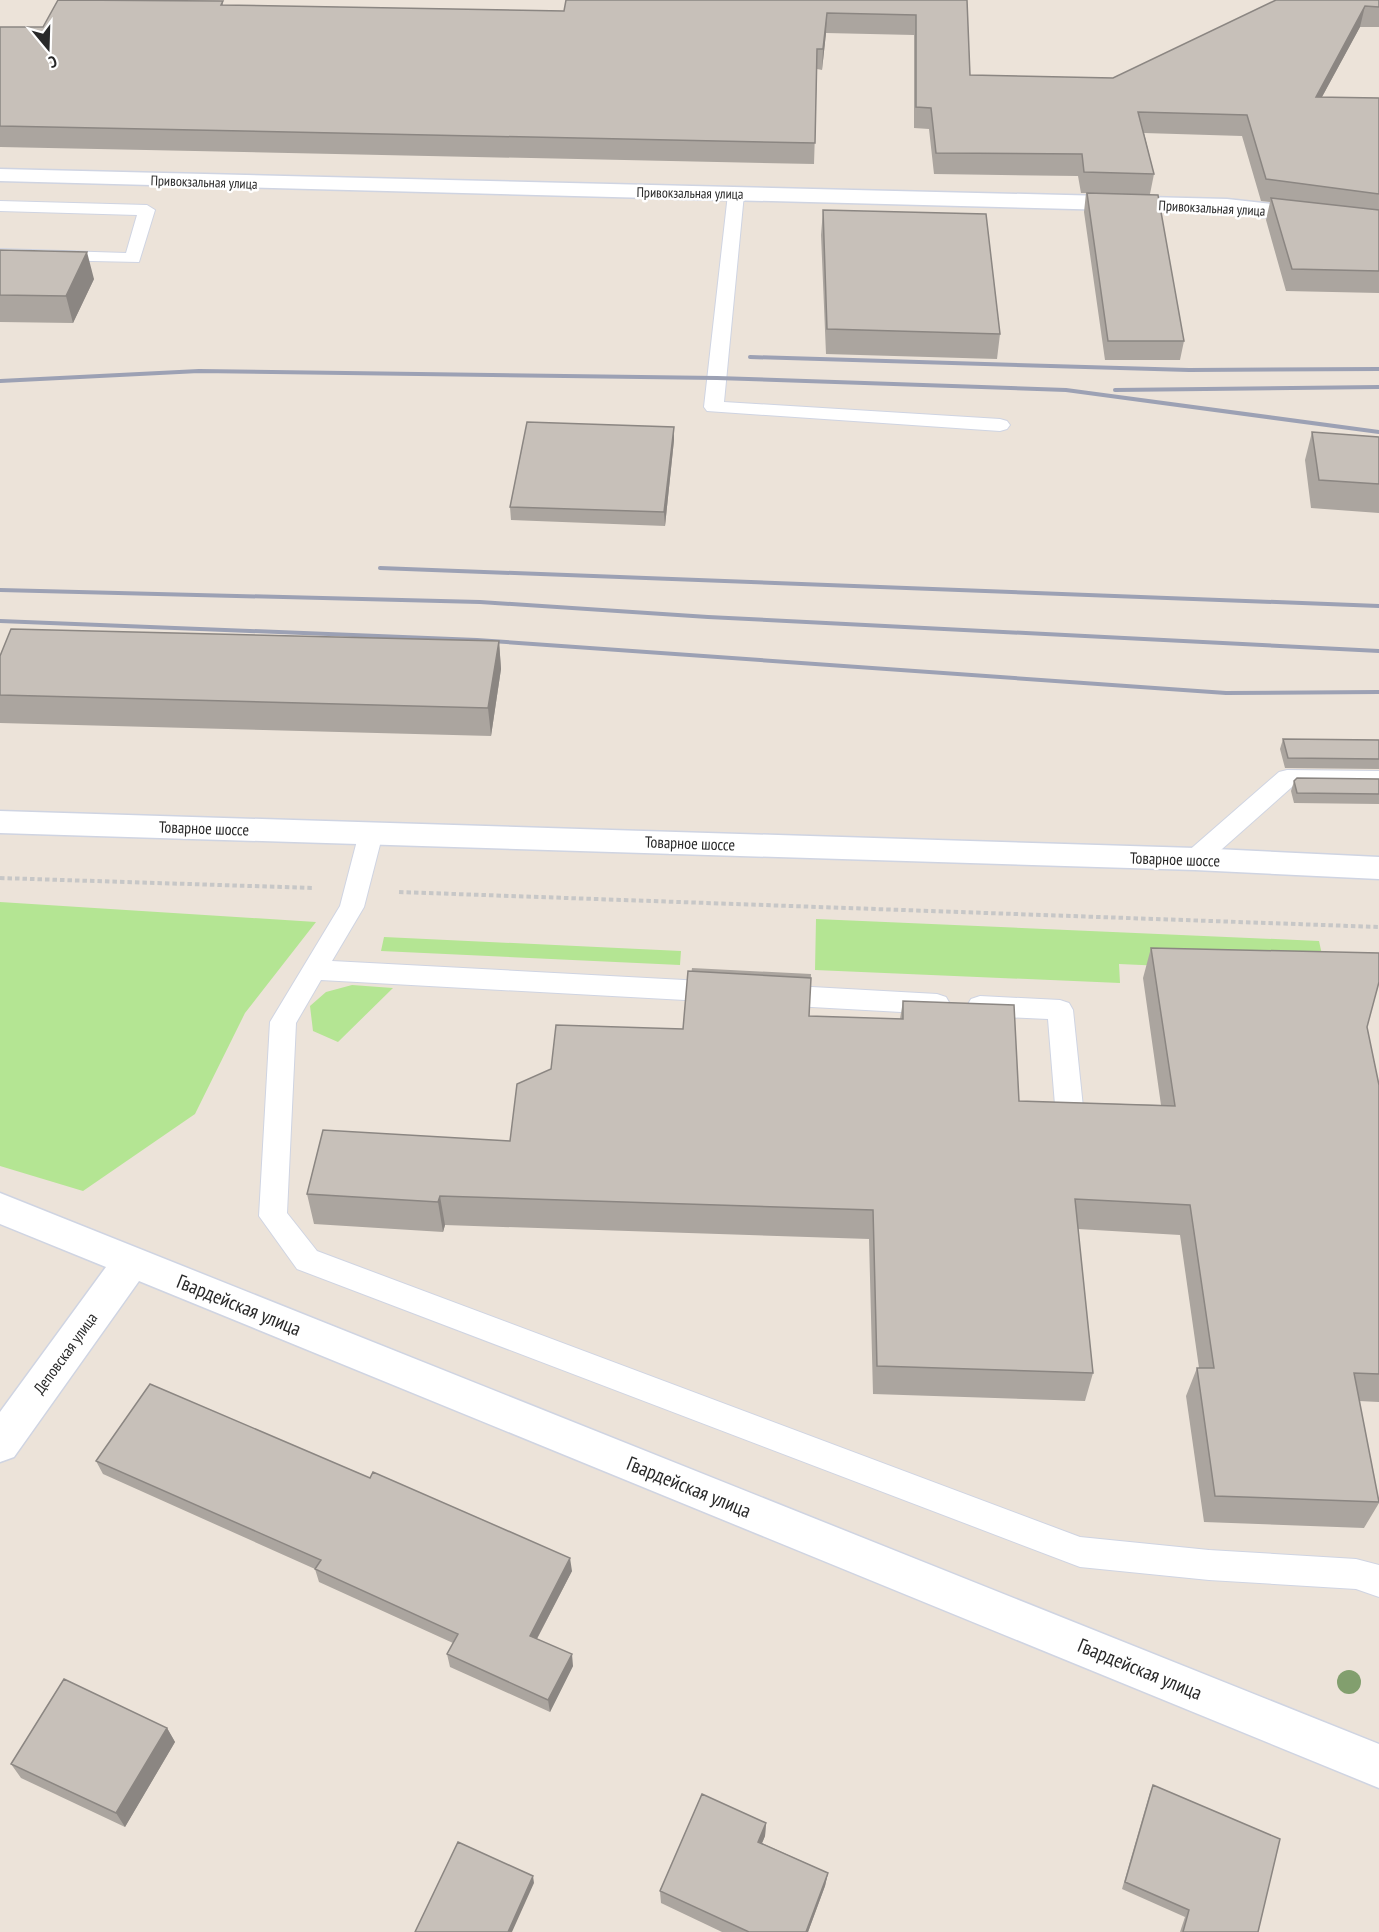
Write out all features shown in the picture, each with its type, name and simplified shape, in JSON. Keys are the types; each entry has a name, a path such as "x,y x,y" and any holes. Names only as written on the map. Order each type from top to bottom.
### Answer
{"street":[{"name":"Привокзальная улица","path":"0,175 1227,206 1379,224"},
{"name":"Товарное шоссе","path":"0,822 1195,860 1379,868"},
{"name":"Гвардейская улица","path":"0,1208 1379,1766"},
{"name":"Деповская улица","path":"0,1444 131,1262"}],"lane":[{"path":"736,194 714,407 1000,425"},
{"path":"0,206 147,210 133,258 0,254"},
{"path":"1195,860 1287,778 1379,779"},
{"path":"371,833 352,907 283,1022 273,1216 307,1260 1080,1552 1209,1565 1356,1574 1379,1581"},
{"path":"314,970 1060,1010 1070,1117"}],"path":[{"path":"0,878 1379,927"}],"green space":[{"path":"0,902 316,922 245,1013 195,1114 83,1191 0,1166"},
{"path":"816,919 1319,941 1326,973 1119,964 1120,983 815,970"},
{"path":"384,937 681,951 680,965 381,951"},
{"path":"352,985 393,988 338,1042 313,1031 310,1006 326,992"}],"building":[{"path":"58,0 223,1 221,5 564,11 566,0 967,0 970,75 1113,78 1276,0 1379,0 1379,7 1365,6 1316,97 1379,98 1379,194 1266,179 1247,115 1138,112 1154,174 1084,172 1082,154 936,153 931,108 916,107 916,15 827,13 823,49 817,49 815,143 0,126 0,27 43,27"},
{"path":"1087,193 1158,195 1184,341 1108,341"},
{"path":"1271,198 1379,210 1379,271 1292,269"},
{"path":"823,210 986,214 1000,334 827,329"},
{"path":"0,250 87,252 66,296 0,295"},
{"path":"527,422 674,427 664,512 510,507"},
{"path":"1312,432 1379,437 1379,484 1319,480"},
{"path":"11,629 499,641 488,708 0,695 0,656"},
{"path":"1283,739 1379,740 1379,759 1288,758"},
{"path":"1297,778 1379,779 1379,794 1297,793 1294,781"},
{"path":"1151,948 1379,953 1379,982 1367,1027 1379,1085 1379,1374 1354,1373 1379,1502 1215,1496 1197,1368 1214,1368 1190,1205 1075,1199 1093,1373 877,1366 873,1210 440,1196 438,1202 307,1194 323,1130 510,1141 517,1084 551,1069 556,1025 683,1029 688,971 811,978 809,1016 903,1019 903,1001 1014,1005 1019,1101 1175,1106"},
{"path":"150,1384 370,1478 373,1472 570,1558 530,1636 572,1654 548,1700 447,1654 458,1634 315,1569 321,1560 96,1461"},
{"path":"64,1679 167,1728 116,1813 11,1764"},
{"path":"1153,1785 1280,1839 1258,1932 1183,1932 1189,1910 1125,1882"},
{"path":"702,1794 766,1823 758,1842 828,1873 806,1932 749,1932 660,1891"},
{"path":"458,1842 533,1876 508,1932 415,1932"}],"railway":[{"path":"750,357 1189,370 1379,369"},
{"path":"0,381 199,371 717,378 1066,390 1379,432"},
{"path":"1115,390 1379,387"},
{"path":"380,568 1379,606"},
{"path":"0,590 480,602 708,617 1379,651"},
{"path":"0,621 477,640 1226,693 1379,692"}]}
